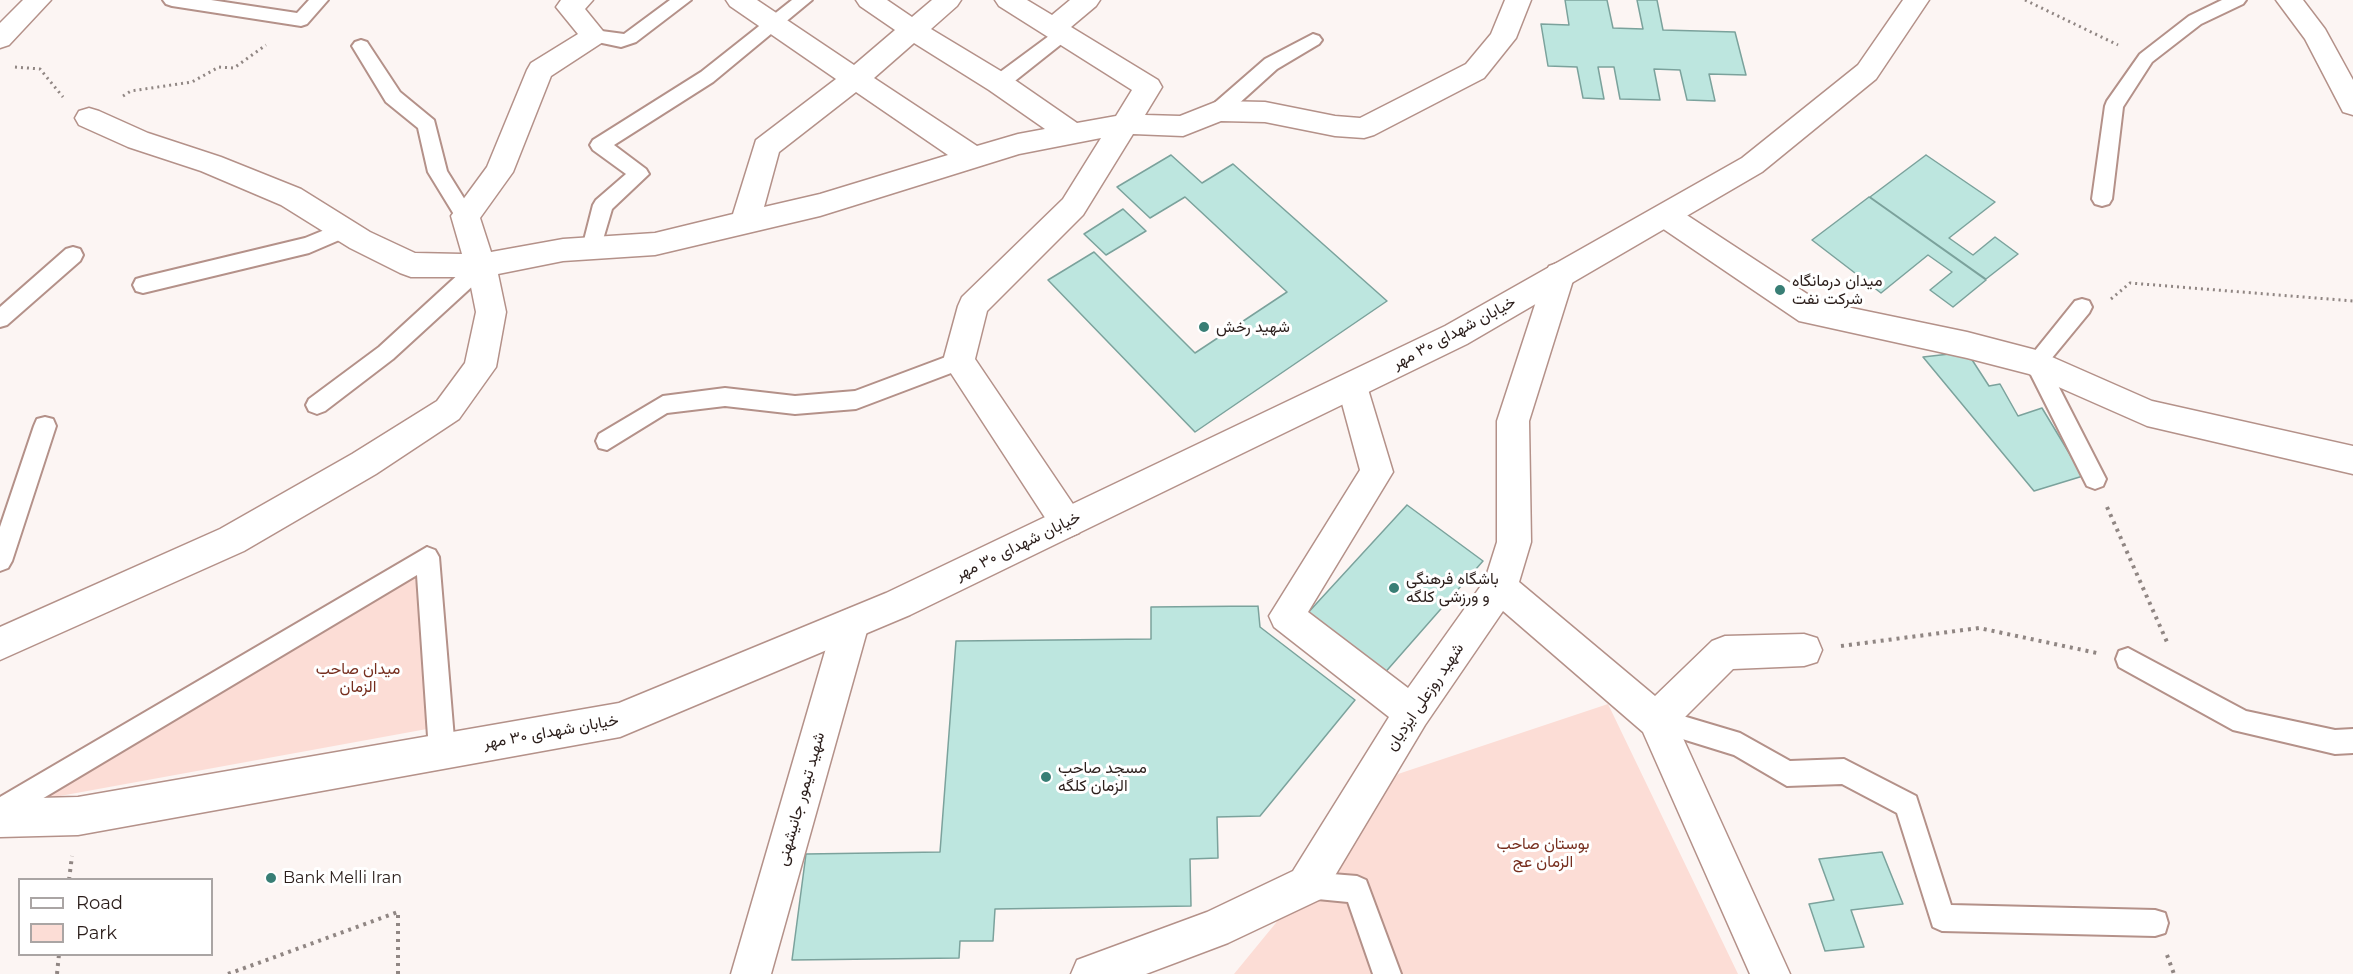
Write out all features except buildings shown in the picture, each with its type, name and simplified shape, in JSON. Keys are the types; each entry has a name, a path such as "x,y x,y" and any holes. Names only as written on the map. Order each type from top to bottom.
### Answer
{"street":[{"path":"0,39 38,0"},
{"path":"739,0 973,158"},
{"path":"869,0 999,83 1073,134"},
{"path":"745,223 766,147 856,78 948,0"},
{"path":"1008,0 1148,87 1073,207 973,306 958,361 1067,523"},
{"path":"1058,31 1087,0"},
{"path":"89,118 138,140 211,164 291,197 344,230 411,265 481,266 563,250 655,244 820,205 1018,144 1125,124 1183,126 1218,111 1265,112 1335,126 1364,128 1475,71 1503,38 1518,0"},
{"name":"خیابان شهدای ۳۰ مهر","path":"0,818 78,816 620,720 851,624 1067,523 1456,335 1666,216 1752,165 1867,72 1916,0"},
{"path":"2289,0 2316,35 2353,105"},
{"path":"0,644 232,540 364,464 448,410 480,367 492,312 481,266 465,216 500,172 540,70 594,36 571,2"},
{"path":"1666,216 1810,312 1967,345 2036,363 2147,413 2353,460"},
{"name":"شهید روزعلی ایزدیان","path":"1306,885 1412,713 1500,587 1514,542 1513,421 1560,274"},
{"path":"1353,385 1377,472 1286,616 1412,713"},
{"path":"1500,587 1656,720 1770,974"},
{"name":"شهید تیمور جانیشهنی","path":"751,974 851,624"},
{"path":"1656,720 1725,653 1804,650"},
{"path":"1091,974 1214,929 1306,885"}],"lane":[{"path":"172,0 301,20 319,0"},
{"path":"594,36 621,41 630,38 682,0"},
{"path":"592,248 603,205 639,174 600,145 707,77 803,0"},
{"path":"2102,199 2114,106 2146,58 2195,20 2237,0"},
{"path":"999,83 1058,31"},
{"path":"1218,111 1271,63 1313,40"},
{"path":"361,46 393,97 427,125 438,172 465,216"},
{"path":"143,285 309,245 344,230"},
{"path":"0,319 73,255"},
{"path":"316,405 386,353 481,266"},
{"path":"2082,307 2036,363 2095,479"},
{"path":"607,441 663,405 725,397 795,405 856,400 958,361"},
{"path":"0,561 45,426"},
{"path":"0,811 427,557 442,751"},
{"path":"2128,659 2242,722 2335,742 2353,741"},
{"path":"1656,720 1740,745 1787,774 1844,771 1906,805 1942,918 2155,923"},
{"path":"1306,885 1357,889 1387,974"}],"path":[{"path":"2025,0 2146,58"},
{"path":"10,67 40,69 64,98 89,118 131,91 192,82 219,67 234,68 301,20"},
{"path":"2082,307 2106,303 2130,283 2353,301"},
{"path":"1804,650 1979,628 2128,659 2170,649 2095,479"},
{"path":"228,974 398,912 398,974"},
{"path":"57,974 59,956"}],"green space":[{"name":"میدان صاحب الزمان","path":"415,571 427,729 27,802"},
{"name":"بوستان صاحب الزمان عج","path":"1608,704 1738,974 1234,974 1398,774"}],"place":[{"name":"میدان درمانگاه شرکت نفت","path":"1780,290"},
{"name":"شهید رخش","path":"1204,327"},
{"name":"باشگاه فرهنگی و ورزشی کلگه","path":"1394,588"},
{"name":"مسجد صاحب الزمان کلگه","path":"1046,777"},
{"name":"Bank Melli Iran","path":"271,878"}]}
